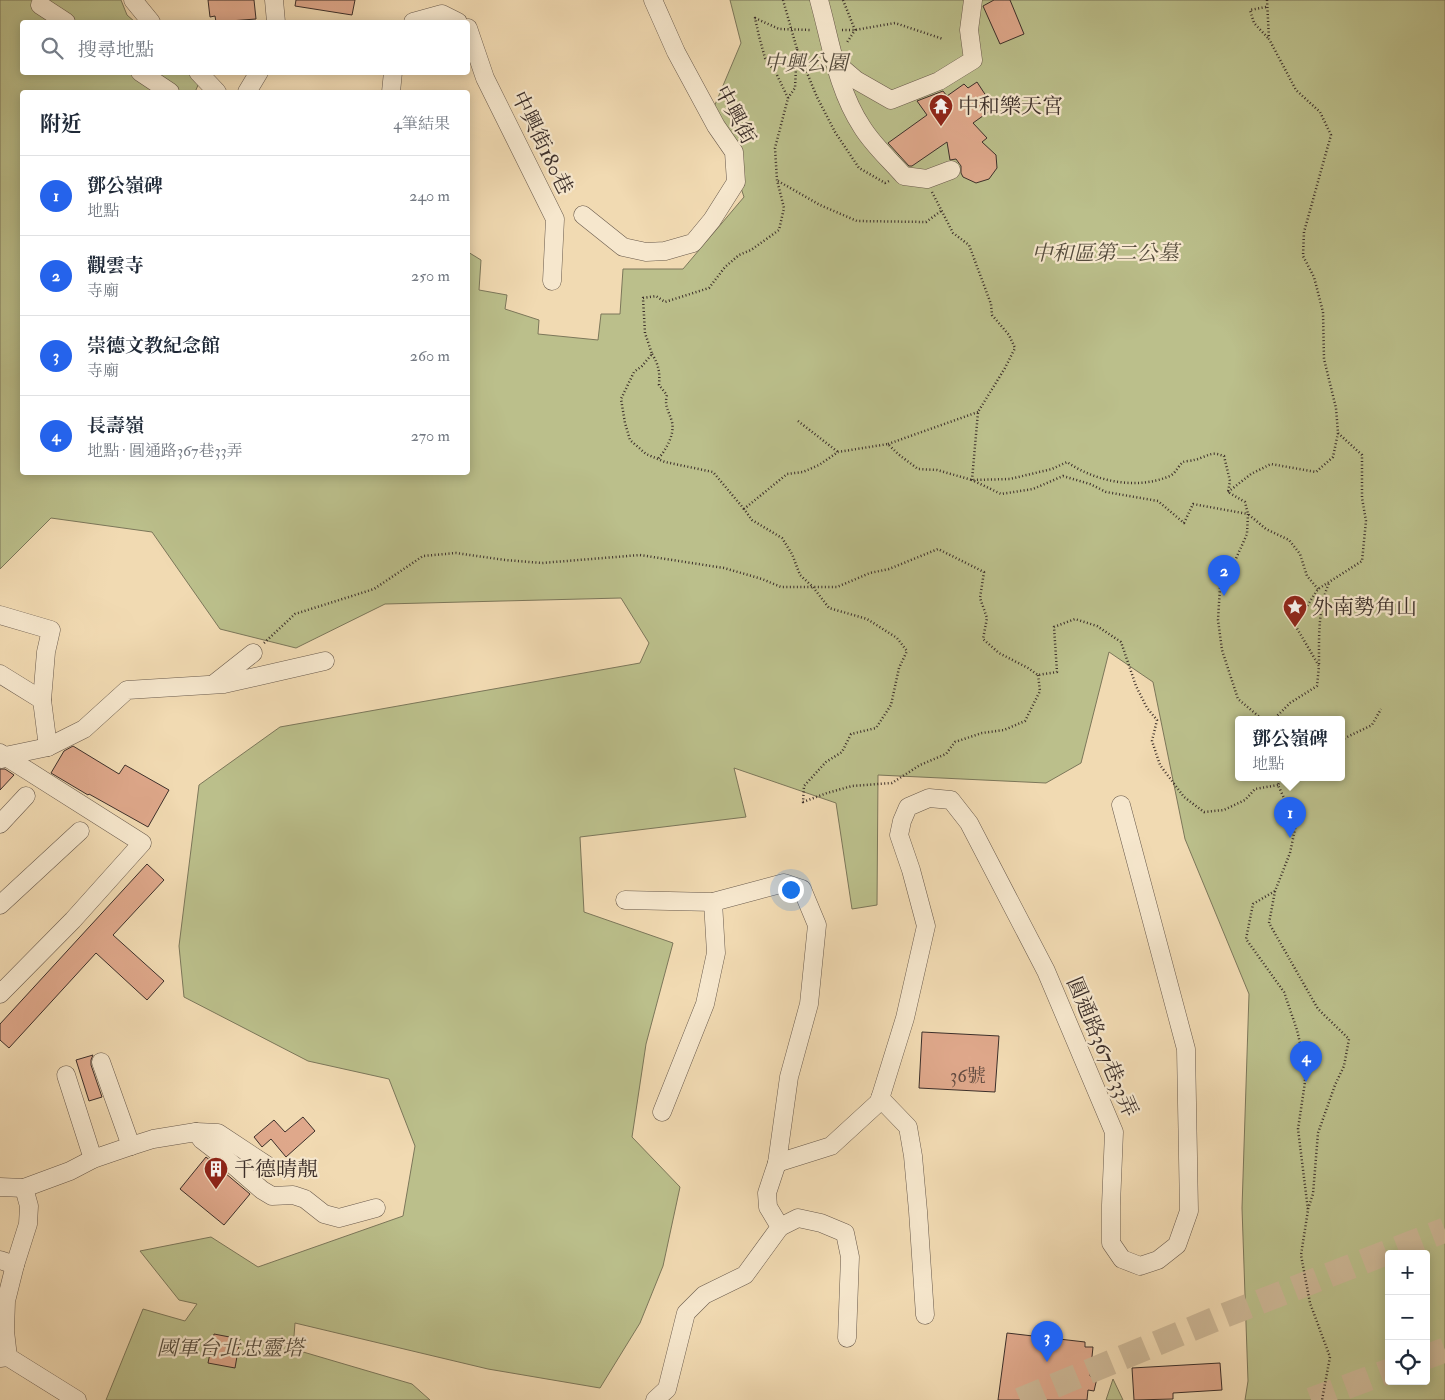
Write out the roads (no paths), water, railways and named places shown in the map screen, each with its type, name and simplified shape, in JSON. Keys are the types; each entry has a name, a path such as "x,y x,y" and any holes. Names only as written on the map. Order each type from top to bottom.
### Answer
{"street":[{"path":"133,0 149,20"},
{"path":"274,0 276,20"},
{"name":"中興街","path":"583,215 623,247 646,252 665,251 693,244 712,220 736,182 734,152 716,126 676,52 653,0"},
{"path":"819,0 838,75 847,100 862,128 904,176 928,179 951,170"},
{"path":"835,62 856,80 891,100 922,89 973,60 969,30 973,0"},
{"path":"40,5 63,20"},
{"path":"420,20 442,14 454,20"},
{"name":"中興街180巷","path":"470,34 485,78 555,219 552,281"},
{"path":"144,75 167,90"},
{"path":"201,75 215,90"},
{"path":"248,90 257,75"},
{"path":"392,90 393,75"},
{"path":"0,615 51,630 46,652 42,700 48,747"},
{"path":"218,684 254,653"},
{"path":"2,757 48,747 84,729 127,690 218,684 325,661"},
{"path":"0,674 42,700"},
{"path":"0,994 73,920 142,843 2,757"},
{"path":"0,824 26,796"},
{"name":"圓通路367巷33弄","path":"777,1163 830,1146 879,1102 905,1018 926,926 911,870 898,835 908,807 929,798 951,800 969,823 1046,971 1114,1132 1110,1205 1111,1243 1122,1259 1140,1266 1158,1260 1176,1245 1189,1211 1186,1049 1121,805"},
{"path":"0,905 80,831"},
{"path":"626,900 713,902 784,883 802,889 817,925 809,1004 789,1076 777,1163 767,1193 768,1208 780,1227"},
{"path":"662,1112 705,1004 716,952 713,902"},
{"path":"101,1062 131,1146"},
{"path":"66,1075 92,1159"},
{"path":"880,1098 908,1128 918,1202 925,1315"},
{"path":"196,1132 202,1140 262,1190 272,1196 293,1195 305,1199 324,1214 339,1218 376,1208"},
{"path":"0,1187 24,1188 92,1159 131,1146 153,1139 196,1132 218,1133 268,1166"},
{"path":"24,1188 29,1206 28,1224 8,1263 4,1357 77,1400"},
{"path":"655,1400 667,1389 686,1313 704,1295 745,1275 780,1227 798,1218 822,1223 844,1233 850,1257 847,1338"}],"tunnel":[{"path":"1020,1400 1218,1318 1445,1230"},
{"path":"1430,1356 1445,1350"},
{"path":"1311,1400 1385,1372"}],"place":[{"name":"中和樂天宮","path":"941,127"},
{"name":"觀雲寺","path":"1224,596"},
{"name":"外南勢角山","path":"1295,628"},
{"name":"鄧公嶺碑","path":"1290,838"},
{"name":"長壽嶺","path":"1306,1082"},
{"name":"千德晴靚","path":"216,1190"},
{"name":"崇德文教紀念館","path":"1047,1362"}],"park label":[{"name":"中興公園","path":"806,63"},
{"name":"中和區第二公墓","path":"1105,253"},
{"name":"國軍台北忠靈塔","path":"230,1348"}]}
